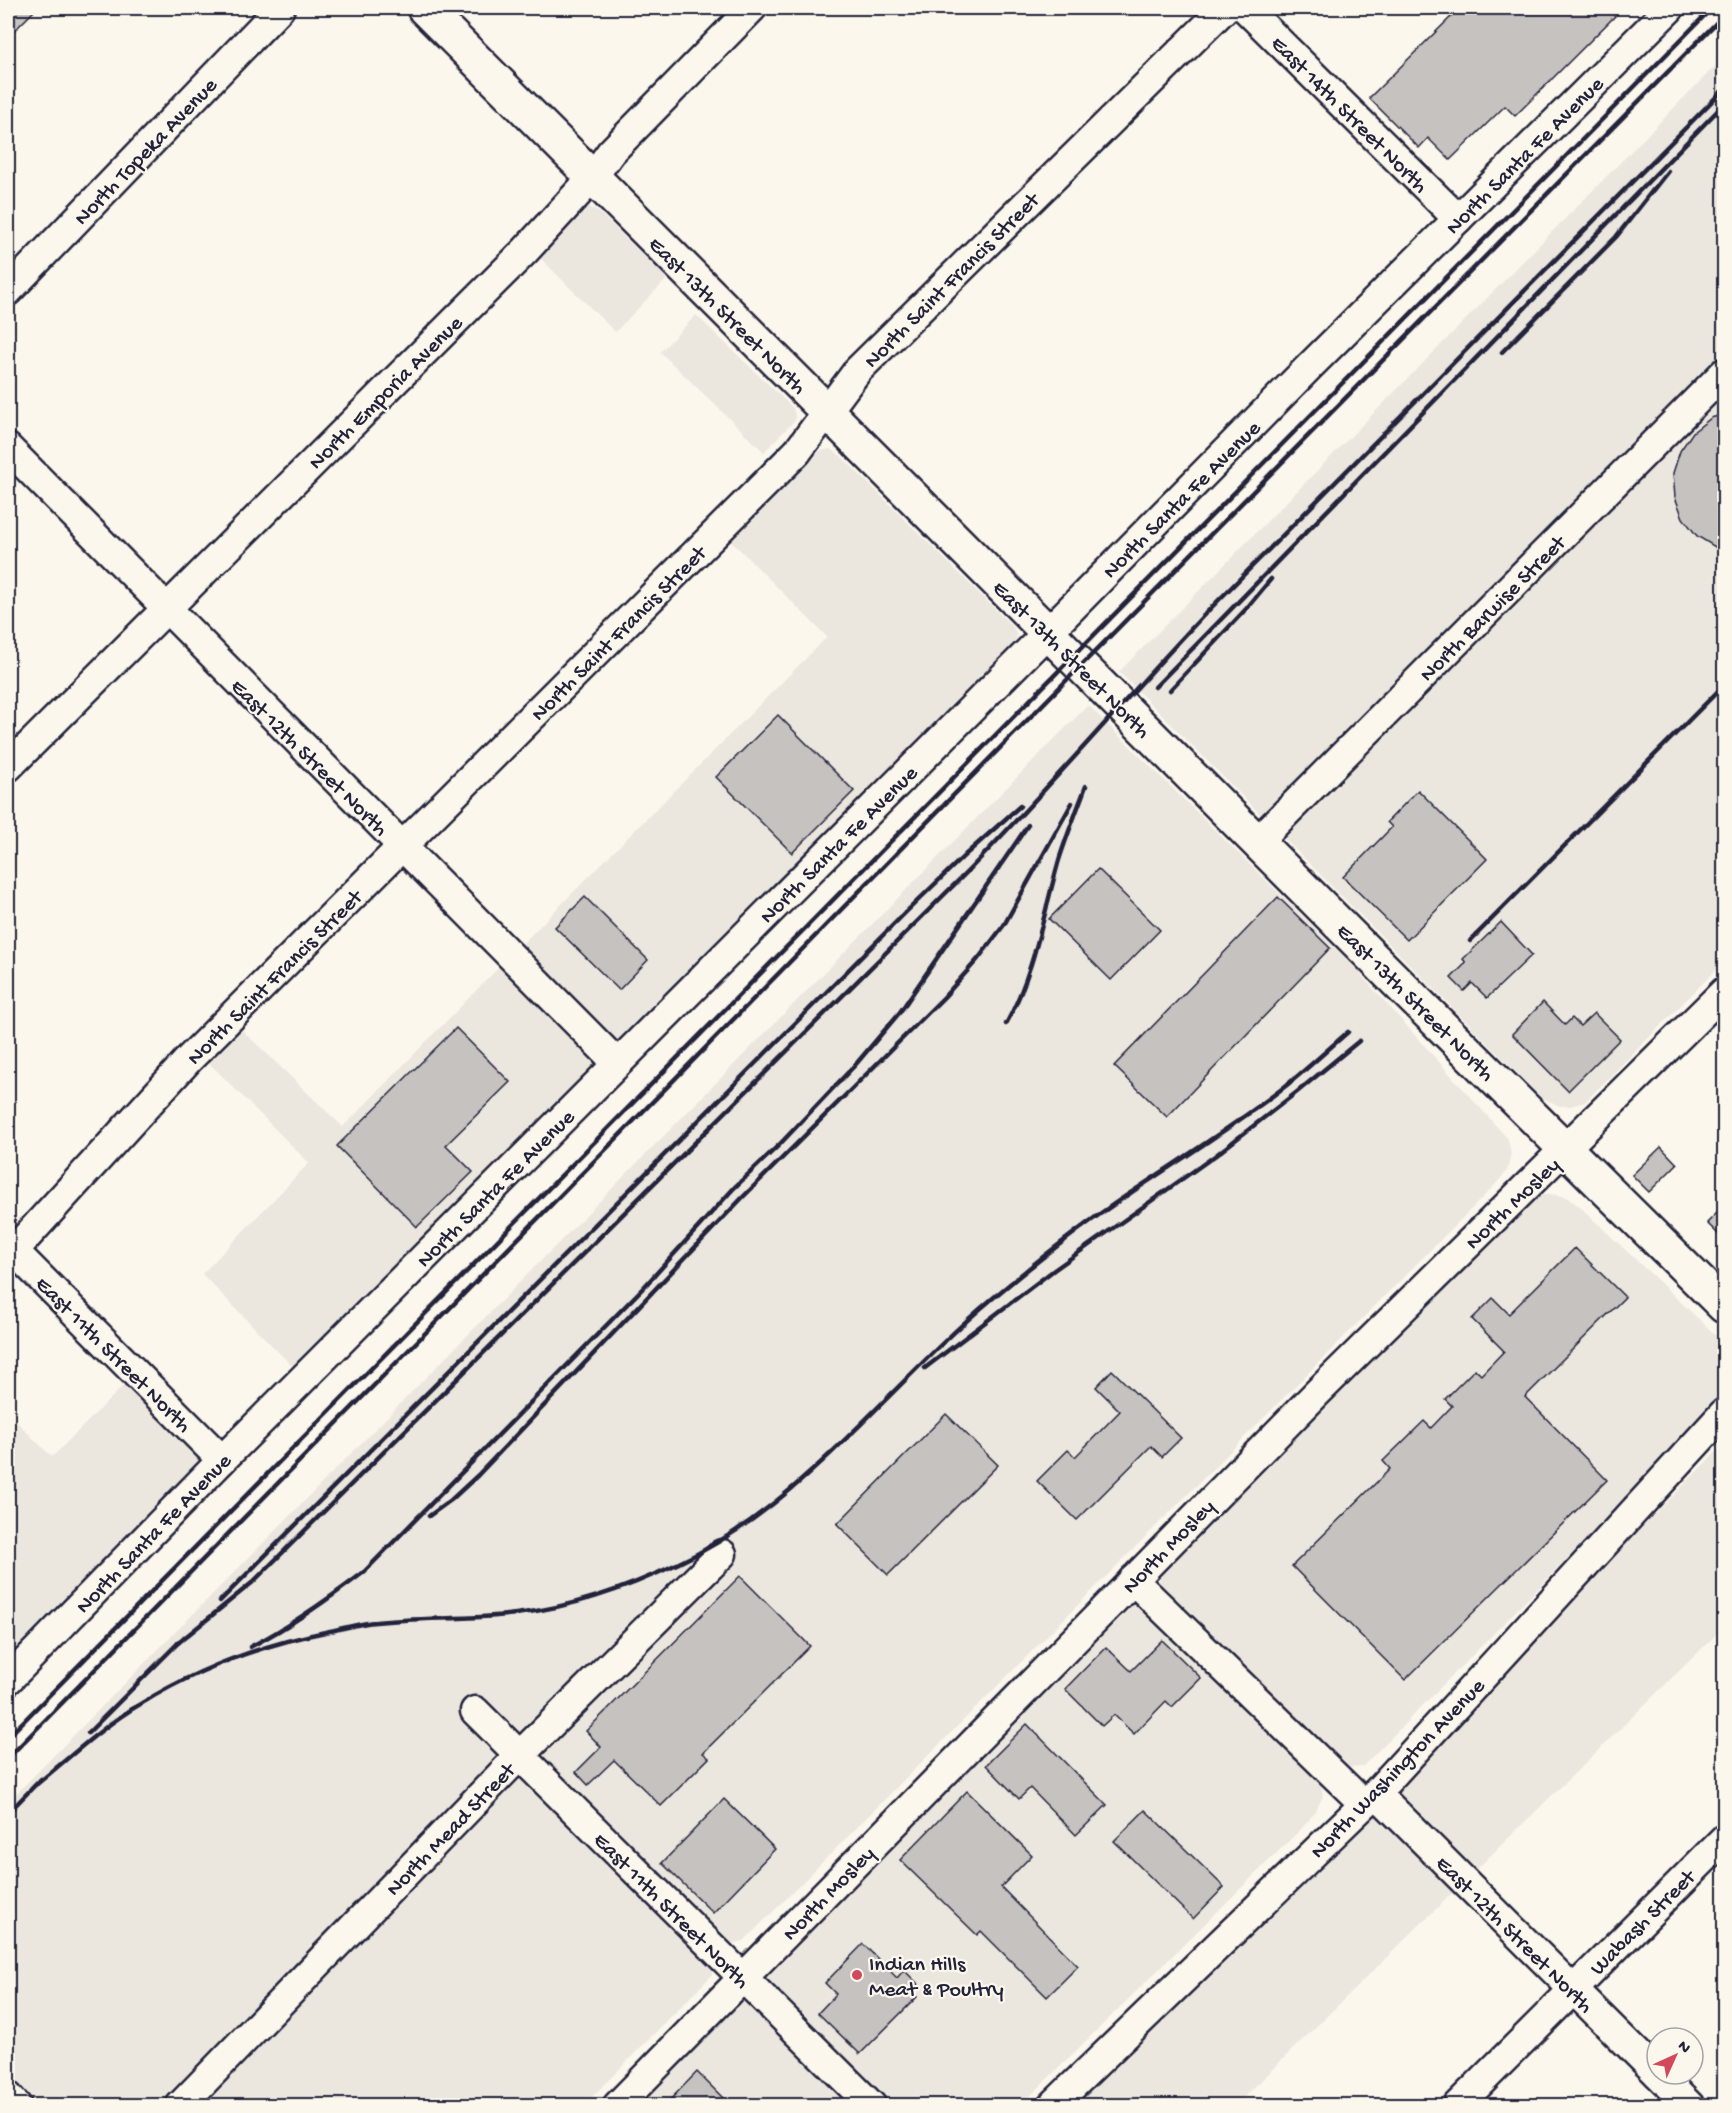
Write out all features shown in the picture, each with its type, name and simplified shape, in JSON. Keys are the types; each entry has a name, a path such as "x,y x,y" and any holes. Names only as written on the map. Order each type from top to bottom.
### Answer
{"main road":[{"name":"East 13th Street North","path":"424,8 1047,633 1725,1306"}],"street":[{"name":"North Topeka Avenue","path":"8,291 280,8"},
{"name":"North Emporia Avenue","path":"8,767 525,251 592,178 611,152 752,8"},
{"name":"North Saint Francis Street","path":"9,1251 189,1059 797,452 858,370 1225,8"},
{"name":"East 14th Street North","path":"1245,8 1458,219"},
{"name":"North Santa Fe Avenue","path":"8,1680 222,1460 1047,633 1309,367 1670,8"},
{"name":"North Barwise Street","path":"1257,842 1725,373"},
{"name":"East 12th Street North","path":"8,448 617,1063"},
{"name":"North Mosley","path":"617,2106 1317,1393 1725,992"},
{"name":"East 11th Street North","path":"9,1251 222,1460"},
{"name":"North Washington Avenue","path":"1052,2106 1370,1799 1725,1413"},
{"name":"North Mead Street","path":"180,2106 519,1756 722,1554"},
{"name":"East 12th Street North","path":"1133,1580 1573,1989 1645,2060"},
{"name":"East 11th Street North","path":"475,1711 872,2106"},
{"name":"Wabash Street","path":"1457,2106 1725,1839"},
{"name":"East 12th Street North","path":"1671,2086 1690,2106"},
{"path":"8,2096 17,2106"}],"shaded area":[{"path":"1724,57 1724,962 1585,1102 1560,1106 1542,1098 1119,672"},
{"path":"589,207 598,211 667,279 615,332 536,254 581,209"},
{"path":"696,315 793,408 796,419 764,452 660,352"},
{"path":"830,449 840,455 1014,628 1017,636 1015,645 1008,655 293,1367 202,1274 309,1163 208,1062 241,1029 343,1127 827,637 729,539 820,451"},
{"path":"1088,705 1354,967 1508,1139 1511,1154 1507,1171 744,1941 733,1943 724,1939 640,1855 714,1966 712,1975 584,2105 8,2106 8,1802"},
{"path":"1550,1194 1566,1197 1579,1206 1724,1343 1724,1400 1363,1766 1350,1767 1332,1757 1166,1593 1159,1581 1163,1568 1532,1197"},
{"path":"127,1382 201,1455 204,1463 8,1666 8,1413 52,1457"},
{"path":"1724,1444 1724,1627 1236,2105 1064,2106 1431,1742"},
{"path":"1135,1602 1146,1604 1319,1774 1323,1796 1315,1812 1304,1826 1021,2105 890,2105 767,1984 767,1974 772,1965 1124,1607"},
{"path":"743,2000 751,2001 856,2106 635,2106 734,2005"}],"building":[{"path":"8,8 37,8 8,37"},
{"path":"1460,8 1623,8 1515,116 1505,106 1450,160 1428,138 1419,148 1369,98"},
{"path":"1725,414 1725,553 1697,536 1683,518 1675,497 1673,473 1680,451 1693,432 1711,418"},
{"path":"778,715 854,791 792,853 716,777"},
{"path":"1418,790 1487,859 1407,940 1343,877 1392,827 1387,822"},
{"path":"1098,869 1160,930 1111,980 1049,919"},
{"path":"585,897 648,960 619,990 555,927"},
{"path":"1278,897 1330,948 1167,1117 1114,1066"},
{"path":"1501,922 1532,955 1487,998 1472,983 1464,991 1451,978 1466,963 1463,959"},
{"path":"1543,1002 1565,1025 1572,1018 1580,1026 1594,1013 1620,1039 1568,1091 1512,1034"},
{"path":"456,1028 510,1082 446,1145 473,1172 417,1227 337,1146"},
{"path":"1661,1147 1677,1164 1649,1192 1632,1175"},
{"path":"1725,1205 1725,1241 1707,1223"},
{"path":"1575,1248 1625,1297 1525,1397 1607,1480 1405,1680 1292,1566 1390,1469 1383,1461 1424,1421 1431,1428 1452,1406 1445,1399 1475,1369 1481,1375 1504,1351 1472,1319 1493,1298 1509,1314"},
{"path":"1112,1370 1181,1438 1162,1457 1151,1446 1077,1520 1037,1481 1068,1450 1075,1457 1120,1411 1096,1387"},
{"path":"946,1414 998,1465 888,1575 837,1524"},
{"path":"740,1576 810,1646 703,1753 709,1758 661,1806 614,1760 588,1785 576,1772 601,1747 586,1731"},
{"path":"1162,1640 1201,1678 1172,1707 1166,1701 1134,1734 1114,1715 1102,1726 1065,1689 1106,1647 1131,1671"},
{"path":"1027,1724 1107,1805 1076,1835 1030,1788 1019,1799 986,1765"},
{"path":"967,1791 1032,1855 1001,1887 1078,1966 1047,1997 981,1931 977,1935 900,1860"},
{"path":"724,1799 775,1849 713,1913 662,1863"},
{"path":"1145,1810 1224,1887 1193,1919 1114,1841"},
{"path":"863,1944 897,1978 904,1970 918,1984 911,1991 917,1997 860,2054 818,2013 836,1994 825,1983"},
{"path":"697,2072 731,2106 664,2106"}],"railway":[{"path":"8,1737 1712,8"},
{"path":"8,1758 1050,697 1724,15"},
{"path":"178,1643 253,1582 969,870 1202,617 1724,89"},
{"path":"1155,687 1724,104"},
{"path":"1502,352 1616,237 1668,171"},
{"path":"1170,690 1271,579"},
{"path":"1470,941 1724,685"},
{"path":"1006,1024 1024,985 1059,860 1086,786"},
{"path":"429,1516 451,1500 478,1475 742,1198 944,997 1004,925 1072,803"},
{"path":"220,1601 907,911 1020,806"},
{"path":"250,1647 308,1612 364,1572 644,1287 734,1188 780,1144 856,1064 900,1012 1028,825"},
{"path":"37,1784 114,1721 164,1690 209,1668 257,1650 365,1623 499,1616 558,1607 640,1581 724,1538 766,1509 806,1476 955,1332 1026,1270 1094,1218 1264,1102 1348,1032"},
{"path":"925,1368 1054,1270 1216,1155 1359,1041"},
{"path":"88,1733 184,1637"},
{"path":"8,1813 41,1779"}],"place":[{"name":"Indian Hills Meat & Poultry","path":"857,1975"}]}
